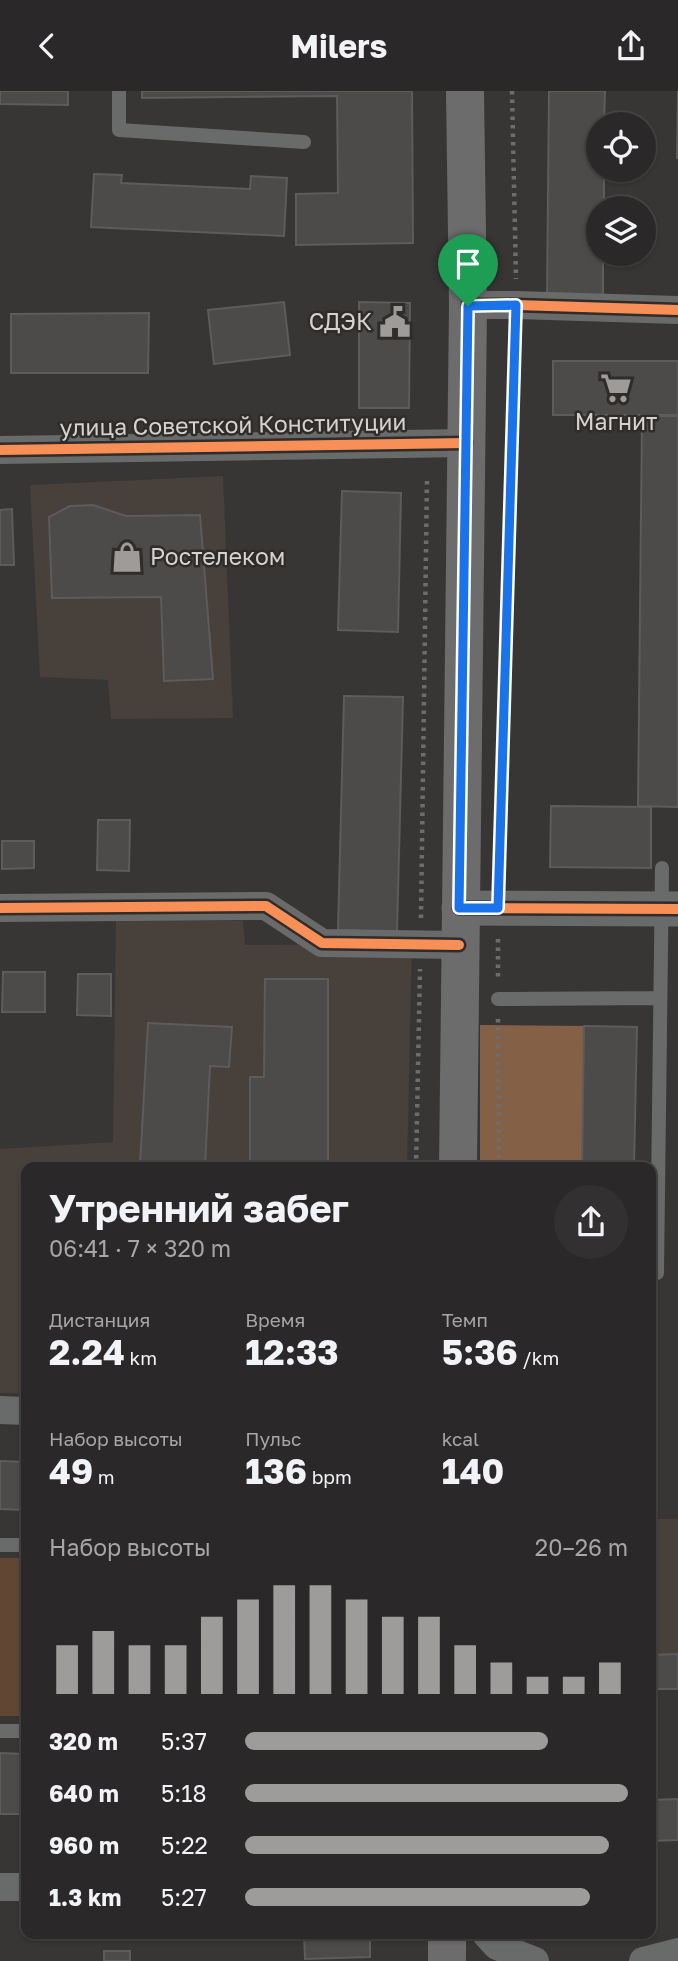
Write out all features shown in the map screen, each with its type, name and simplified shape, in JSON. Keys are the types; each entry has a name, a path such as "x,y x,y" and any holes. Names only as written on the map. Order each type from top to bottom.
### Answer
{"main road":[{"path":"458,1162 468,306 465,91"},
{"path":"447,1939 447,1961"}],"street":[{"path":"468,306 678,310"},
{"name":"улица Советской Конституции","path":"0,450 466,443"},
{"path":"0,908 265,906 322,943 459,945"},
{"path":"459,908 669,909"},
{"path":"0,1410 21,1411"},
{"path":"0,1887 21,1887"},
{"path":"491,1939 497,1946 535,1961"},
{"path":"643,1961 678,1952"}],"lane":[{"path":"119,91 119,129 304,142"},
{"path":"657,1273 660,998 669,909 662,868"},
{"path":"498,999 660,998"},
{"path":"0,1545 21,1545"},
{"path":"0,1731 21,1731"}],"path":[{"path":"499,1162 498,908 516,305 512,91"},
{"path":"416,1162 427,478"}],"shaded area":[{"path":"223,476 233,718 111,719 108,680 40,677 30,485"},
{"path":"116,920 243,921 245,945 412,944 407,1162 21,1162 21,1393 0,1393 0,1149 113,1142"},
{"path":"480,1025 584,1026 582,1162 480,1162"},
{"path":"656,1519 678,1519 678,1687 656,1688"},
{"path":"0,1558 21,1558 21,1716 0,1716"}],"building":[{"path":"0,91 68,91 68,105 0,104"},
{"path":"142,91 412,91 413,243 296,245 296,194 338,193 337,96 142,98"},
{"path":"549,91 605,91 604,112 586,112 586,182 604,182 604,196 586,196 586,266 603,266 603,296 547,295"},
{"path":"678,91 678,158 677,158"},
{"path":"94,174 122,175 121,183 250,189 251,176 287,178 284,236 91,227"},
{"path":"284,302 290,355 214,364 208,310"},
{"path":"359,302 410,303 409,408 359,408"},
{"path":"149,313 148,373 11,373 11,314"},
{"name":"Магнит","path":"553,361 678,361 678,415 553,415"},
{"path":"642,416 678,416 678,807 638,806"},
{"path":"342,491 401,493 398,632 338,630"},
{"name":"Ростелеком","path":"93,505 126,516 200,515 213,679 164,681 161,597 52,598 49,517 70,506"},
{"path":"12,509 14,565 0,565 0,510"},
{"path":"344,696 403,697 397,932 338,930"},
{"path":"551,806 651,807 651,868 550,867"},
{"path":"98,820 130,820 129,871 97,870"},
{"path":"2,841 34,841 34,868 2,869"},
{"path":"3,972 45,972 45,1012 2,1012"},
{"path":"78,974 111,974 111,1016 77,1015"},
{"path":"265,979 328,979 328,1162 250,1162 250,1077 264,1077"},
{"path":"148,1023 232,1027 229,1067 210,1066 205,1162 140,1162"},
{"path":"584,1026 637,1027 634,1162 582,1162"},
{"path":"0,1461 21,1462 21,1510 0,1509"},
{"path":"678,1654 678,1689 656,1689 656,1655"},
{"path":"0,1753 21,1754 21,1814 0,1814"},
{"path":"678,1799 678,1840 656,1841 656,1800"},
{"path":"304,1939 370,1939 370,1957 305,1959"},
{"path":"104,1951 130,1951 130,1961 104,1961"}],"cycle path":[{"path":"468,305 678,310"},
{"path":"0,450 466,443"},
{"path":"0,908 266,906 322,943 459,945"},
{"path":"459,908 678,909"}],"place":[{"name":"СДЭК","path":"395,322"},
{"name":"Магнит","path":"616,388"},
{"name":"Ростелеком","path":"127,557"}],"route":[{"path":"516,305 498,908 459,908 468,306 516,305"}]}
